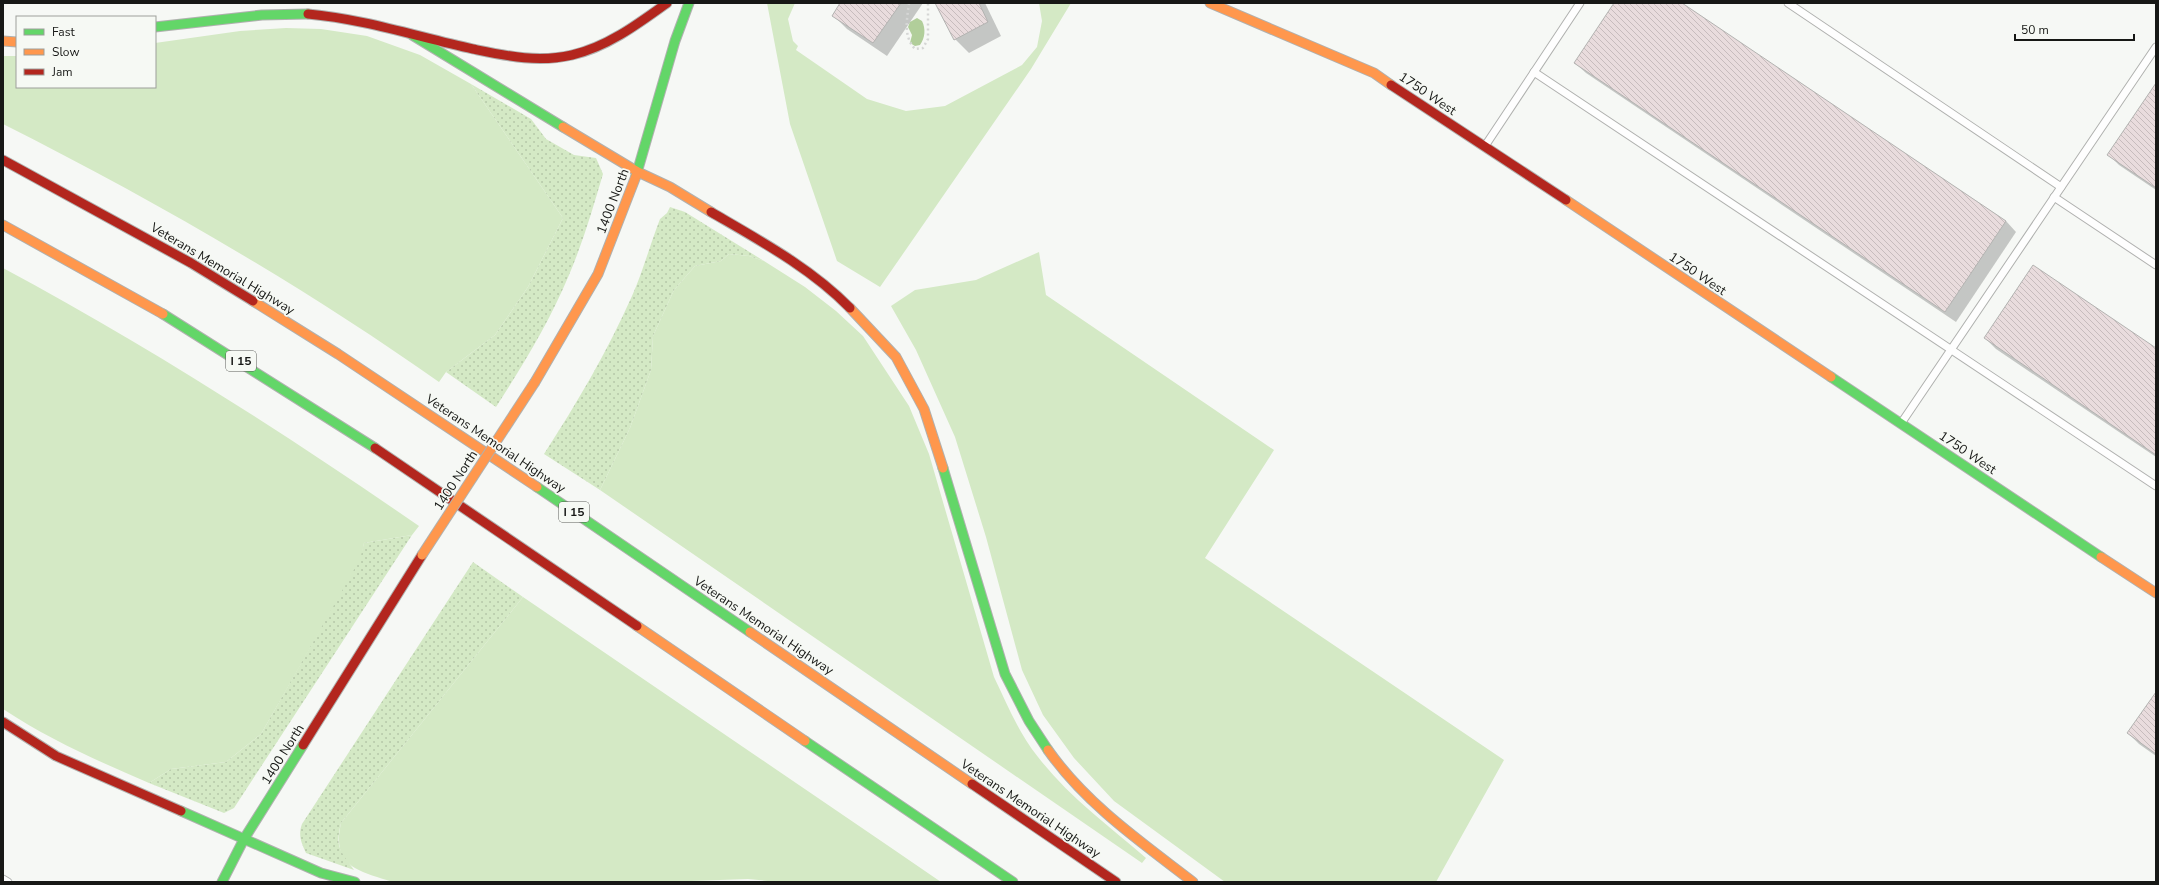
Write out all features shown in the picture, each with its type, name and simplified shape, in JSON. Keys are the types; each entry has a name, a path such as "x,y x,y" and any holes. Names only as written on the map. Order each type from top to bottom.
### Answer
{"main road":[{"path":"156,27 277,13 327,16 372,23 412,35 516,59 558,58 607,42 634,27 667,3"},
{"name":"1400 North","path":"222,882 244,839 422,555 535,382 598,274 638,172 675,41 689,3"},
{"name":"1750 West","path":"1210,3 1232,6 1374,73 2156,593"},
{"path":"412,35 638,172 670,187 774,249 837,295 896,357 924,409 950,488 1005,674 1029,721 1063,772 1107,815 1193,882"},
{"path":"3,41 16,42"},
{"name":"Veterans Memorial Highway","path":"3,160 191,263 338,354 533,484 1116,882"},
{"name":"I 15","path":"3,226 157,310 269,378 469,510 1014,882"},
{"path":"3,722 56,756 321,873 355,882"}],"lane":[{"path":"1485,147 1580,3"},
{"path":"1788,3 2061,188"},
{"path":"1901,423 2156,46"},
{"path":"1534,72 2156,486"},
{"path":"2054,197 2156,265"},
{"path":"3,879 8,882"}],"path":[{"path":"909,3 907,27 908,41 915,49 924,48 928,39 928,3"}],"shaded area":[{"path":"767,3 795,3 788,19 793,41 798,46 796,50 867,99 906,111 945,106 1022,65 1037,47 1042,21 1039,3 1071,3 1031,69 880,287 837,261 790,124"},
{"path":"917,18 922,21 924,33 920,45 915,46 910,43 912,35 908,27 910,22"},
{"path":"286,28 321,29 367,36 420,55 471,84 563,218 528,287 495,335 446,372 439,382 334,311 226,245 171,213 3,124 3,56 16,56 16,88 156,88 156,43 240,31"},
{"path":"471,84 531,119 546,139 574,155 596,158 603,174 583,238 562,292 536,342 496,407 446,372 495,335 528,287 563,218"},
{"path":"670,207 685,212 764,261 749,256 729,254 721,261 695,266 674,290 653,336 651,370 630,428 600,490 544,454 602,357 636,287 660,219 667,213"},
{"path":"1039,252 1046,295 1274,450 1205,558 1504,760 1436,882 1225,882 1114,801 1074,758 1043,715 1022,670 986,537 955,437 916,350 891,306 915,290 976,280"},
{"path":"729,254 749,256 764,261 805,287 836,311 863,336 909,406 929,454 994,677 1025,739 1062,785 1146,858 1142,863 600,490 630,428 651,370 653,336 674,290 695,266 721,261"},
{"path":"3,268 57,297 214,391 317,457 419,526 412,535 364,543 361,559 261,734 226,762 171,769 149,783 38,731 3,709"},
{"path":"412,535 234,808 224,813 149,783 171,769 226,762 261,734 360,559 364,543"},
{"path":"473,562 523,597 341,823 339,831 340,848 354,870 306,853 300,832 302,824"},
{"path":"523,597 941,882 778,882 748,879 663,882 393,882 369,874 350,865 344,858 340,849 339,838 341,823"}],"building":[{"path":"840,3 901,3 873,43 832,16"},
{"path":"935,3 979,3 988,22 954,40"},
{"path":"1614,3 1682,3 2006,221 1945,312 1574,63"},
{"path":"2156,83 2156,188 2107,155"},
{"path":"2033,265 2156,348 2156,455 1984,338"},
{"path":"2156,692 2156,754 2127,733"}],"traffic: fast":[{"path":"636,176 675,41 689,3"},
{"path":"156,27 262,15 308,14"},
{"path":"412,35 563,127"},
{"path":"163,314 375,448"},
{"path":"1831,377 2101,557"},
{"path":"943,468 1005,674 1029,721 1048,750"},
{"path":"537,487 750,632"},
{"path":"805,741 1013,882"},
{"path":"222,882 244,839 303,745"},
{"path":"181,811 321,873 355,882"}],"traffic: slow":[{"path":"1210,3 1374,73 1391,85"},
{"path":"3,41 16,42"},
{"path":"563,127 638,172 670,187 711,212"},
{"path":"535,382 598,274 636,176"},
{"path":"1566,200 1831,377"},
{"path":"3,225 163,314"},
{"path":"253,301 338,354 537,487"},
{"path":"850,308 896,357 924,409 943,468"},
{"path":"422,555 535,382"},
{"path":"2101,557 2156,593"},
{"path":"637,626 805,741"},
{"path":"750,632 972,784"},
{"path":"1048,750 1079,788 1097,805 1134,837 1193,882"}],"traffic: jam":[{"path":"308,14 329,16 370,24 498,54 522,58 547,58 572,55 610,41 667,3"},
{"path":"1391,85 1566,200"},
{"path":"3,160 191,263 253,301"},
{"path":"711,212 802,267 850,308"},
{"path":"375,448 637,626"},
{"path":"303,745 422,555"},
{"path":"3,722 56,756 181,811"},
{"path":"972,784 1116,882"}]}
